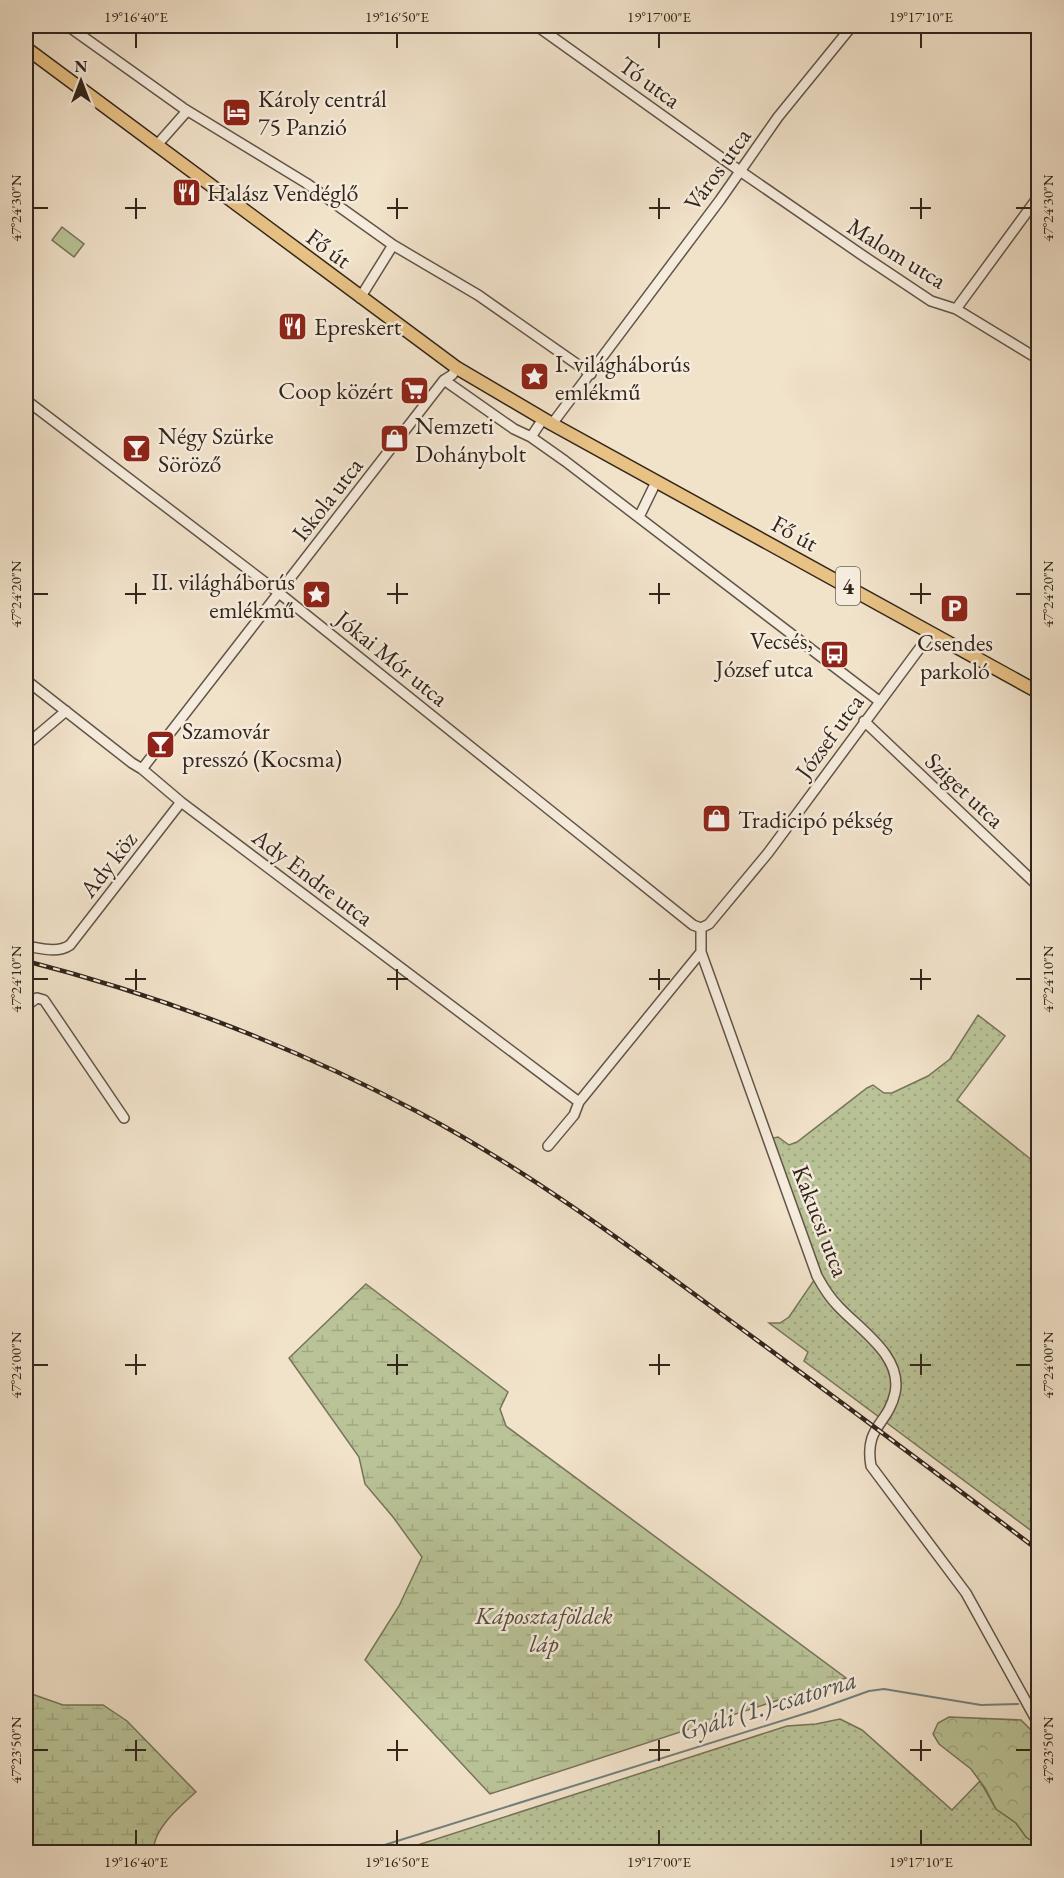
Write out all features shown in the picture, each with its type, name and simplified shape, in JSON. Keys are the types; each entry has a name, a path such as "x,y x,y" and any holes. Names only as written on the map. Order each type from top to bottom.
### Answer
{"main road":[{"name":"Fő út","path":"26,48 457,368 548,422 1038,692"}],"street":[{"name":"Fő út","path":"68,26 187,111 306,183 393,245 478,295 591,374"},
{"name":"Tó utca","path":"537,26 740,171"},
{"name":"Város utca","path":"548,422 591,374 778,117 852,26"},
{"path":"157,145 187,111"},
{"name":"Malom utca","path":"740,171 931,301 956,309 1038,359"},
{"path":"956,309 1038,197"},
{"name":"Fő út","path":"360,298 393,245"},
{"name":"Iskola utca","path":"142,769 444,380 457,368"},
{"path":"444,380 514,429 531,437 879,701"},
{"name":"Jókai Mór utca","path":"26,400 279,593 693,925 701,928"},
{"path":"531,437 548,422"},
{"path":"639,517 656,482"},
{"name":"József utca","path":"701,928 710,924 768,853 931,633"},
{"name":"Ady Endre utca","path":"26,680 142,769 181,802 579,1102"},
{"path":"26,745 66,711"},
{"name":"Sziget utca","path":"864,721 1038,886"},
{"name":"Ady köz","path":"26,946 57,950 70,945 181,802"},
{"path":"548,1146 573,1115 579,1102 701,952 701,928"},
{"name":"Kakucsi utca","path":"701,952 817,1276 832,1300 880,1348 890,1363 894,1375 895,1392 892,1401 870,1438 871,1466 966,1593 1037,1720"},
{"path":"26,1006 37,998 44,1000 124,1118"}],"green space":[{"path":"62,227 84,244 74,257 52,240"},
{"path":"978,1015 1005,1036 957,1100 1038,1165 1038,1423 1035,1425 1038,1428 1037,1535 804,1361 808,1352 769,1323 780,1323 789,1317 817,1276 769,1139 778,1137 789,1145 797,1142 867,1088 873,1085 884,1093 892,1093 928,1076 950,1059"},
{"name":"Káposztaföldek láp","path":"366,1284 508,1392 500,1409 506,1426 846,1678 490,1794 365,1660 399,1606 422,1557 365,1484 359,1457 289,1358"},
{"path":"26,1692 63,1705 103,1705 127,1721 196,1792 175,1811 162,1827 154,1844 154,1852 26,1852"},
{"path":"949,1717 1021,1720 1030,1729 1038,1745 1038,1845 1026,1837 1016,1823 996,1809 985,1788 971,1769 939,1744 933,1734 938,1723"},
{"path":"840,1719 862,1730 952,1810 980,1781 996,1809 1016,1823 1026,1837 1038,1845 1038,1852 396,1852 787,1726 816,1724"}],"waterway":[{"name":"Gyáli (1.)-csatorna","path":"362,1852 813,1711 869,1691 884,1689 981,1705 1018,1704"},
{"name":"Gyáli (1.)-csatorna","path":"1032,1701 1038,1700"}],"railway":[{"path":"26,961 127,990 275,1044 371,1088 458,1134 537,1183 612,1235 1038,1550"}],"place":[{"name":"Károly centrál 75 Panzió","path":"237,112"},
{"name":"Halász Vendéglő","path":"186,192"},
{"name":"Epreskert","path":"293,326"},
{"name":"I. világháborús emlékmű","path":"534,377"},
{"name":"Coop közért","path":"414,390"},
{"name":"Nemzeti Dohánybolt","path":"394,439"},
{"name":"Négy Szürke Söröző","path":"137,449"},
{"name":"II. világháborús emlékmű","path":"316,595"},
{"name":"Csendes parkoló","path":"955,609"},
{"name":"Vecsés, József utca","path":"834,654"},
{"name":"Szamovár presszó (Kocsma)","path":"161,744"},
{"name":"Tradicipó pékség","path":"717,819"}]}
